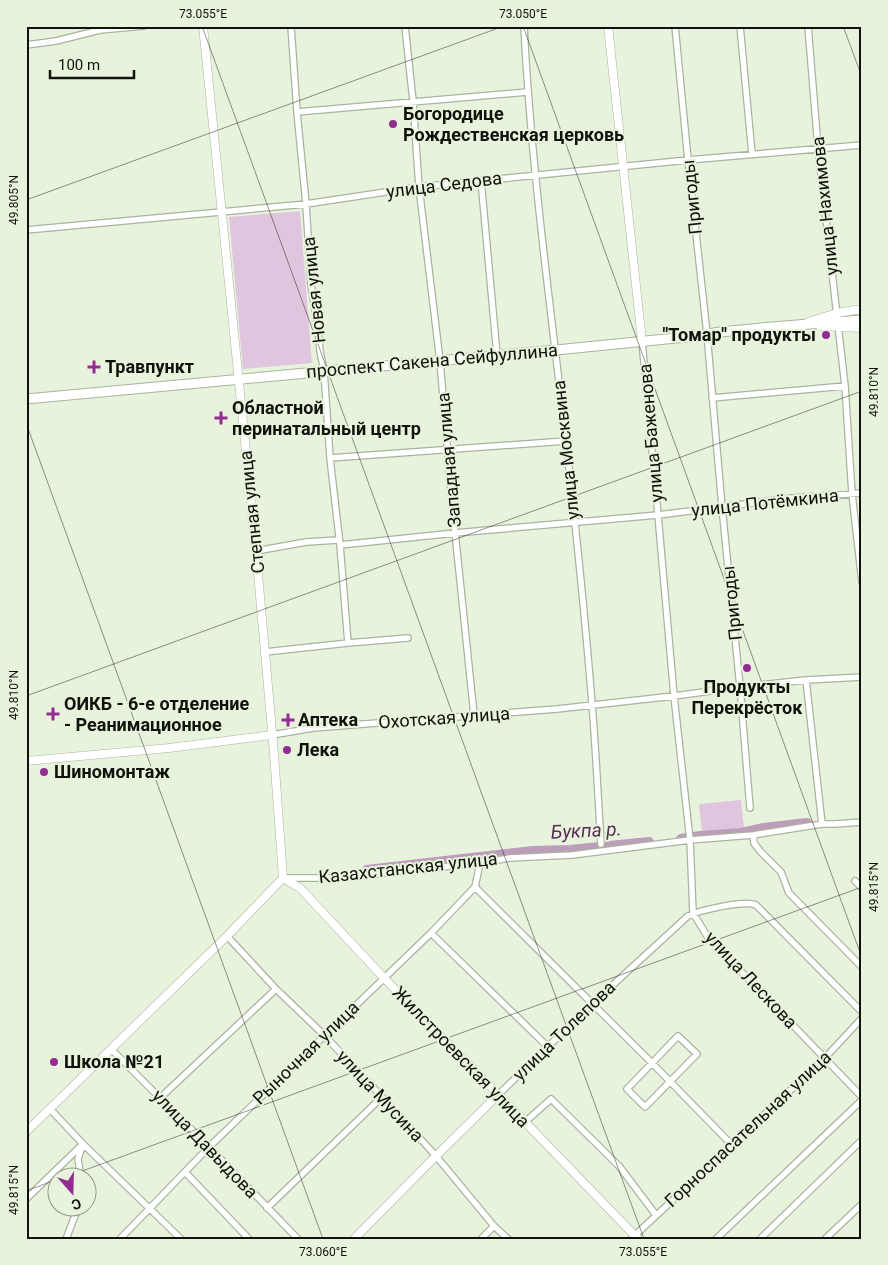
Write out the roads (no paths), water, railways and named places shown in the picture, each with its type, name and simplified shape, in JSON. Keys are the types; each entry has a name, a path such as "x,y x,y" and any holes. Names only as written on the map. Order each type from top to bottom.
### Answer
{"main road":[{"name":"проспект Сакена Сейфуллина","path":"26,399 862,320"}],"street":[{"path":"26,45 56,41 100,30 144,26"},
{"name":"Степная улица","path":"203,26 256,551 283,878"},
{"name":"Новая улица","path":"291,26 312,285 324,371 330,458 348,643"},
{"name":"Западная улица","path":"405,26 419,187 440,361 455,534 474,715"},
{"name":"улица Москвина","path":"524,26 527,92 575,522 592,705 601,844"},
{"name":"улица Баженова","path":"608,26 642,342 674,696 690,840"},
{"name":"Пригоды","path":"675,26 707,334 750,808"},
{"path":"740,26 752,154"},
{"name":"улица Нахимова","path":"808,26 818,148 845,386 852,494 862,582"},
{"path":"297,112 527,92"},
{"name":"улица Седова","path":"26,230 306,204 481,180 862,145"},
{"path":"481,180 497,355"},
{"path":"838,321 862,309"},
{"path":"838,321 862,328"},
{"path":"712,398 845,386"},
{"path":"330,458 566,441"},
{"name":"улица Потёмкина","path":"256,551 306,542 339,543 455,534 658,515 793,498 862,493"},
{"path":"264,652 408,638"},
{"name":"Охотская улица","path":"26,761 168,748 313,728 592,705 806,680 862,677"},
{"path":"806,680 822,824"},
{"name":"Казахстанская улица","path":"283,878 338,878 480,863 510,858 572,855 690,840 752,835 822,824 862,822"},
{"path":"752,835 754,843 760,851 781,872 789,893 862,967"},
{"name":"улица Лескова","path":"690,840 693,913 707,936 862,1098"},
{"path":"480,863 476,887 732,1144"},
{"path":"26,1132 227,936 283,878"},
{"name":"Жилстроевская улица","path":"283,878 300,888 384,978 526,1122 634,1238"},
{"path":"855,881 862,888"},
{"name":"Рыночная улица","path":"120,1239 209,1147 431,933 476,887"},
{"path":"693,913 751,902 862,1012"},
{"name":"улица Толепова","path":"354,1239 498,1094 592,1004 693,913"},
{"path":"431,933 548,1047"},
{"name":"улица Мусина","path":"227,936 382,1097 436,1156 494,1226 508,1239"},
{"path":"160,1098 276,989"},
{"name":"Горноспасательная улица","path":"634,1238 656,1215 825,1058 862,1018"},
{"path":"678,1036 697,1054 645,1107 627,1089 652,1063 678,1036"},
{"name":"улица Давыдова","path":"111,1049 298,1239"},
{"path":"267,1208 382,1097"},
{"path":"716,1239 862,1098"},
{"path":"526,1122 551,1099 619,1166 656,1215"},
{"path":"50,1110 181,1239"},
{"path":"760,1239 862,1140"},
{"path":"79,1168 78,1159 83,1144"},
{"path":"26,1199 83,1144"},
{"path":"185,1172 249,1239"},
{"path":"825,1239 862,1204"},
{"path":"66,1239 74,1218"},
{"path":"481,1239 494,1226"}],"waterway":[{"name":"Букпа р.","path":"681,839 741,833 807,823"},
{"name":"Букпа р.","path":"367,870 533,851 570,850 649,842"}],"place":[{"name":"Богородице Рождественская церковь","path":"393,124"},
{"name":"\"Томар\" продукты","path":"826,335"},
{"name":"Травпункт","path":"94,367"},
{"name":"Областной перинатальный центр","path":"221,418"},
{"name":"Продукты Перекрёсток","path":"747,668"},
{"name":"ОИКБ - 6-е отделение - Реанимационное","path":"53,714"},
{"name":"Аптека","path":"288,720"},
{"name":"Лека","path":"287,750"},
{"name":"Шиномонтаж","path":"44,772"},
{"name":"Школа №21","path":"54,1062"}]}
